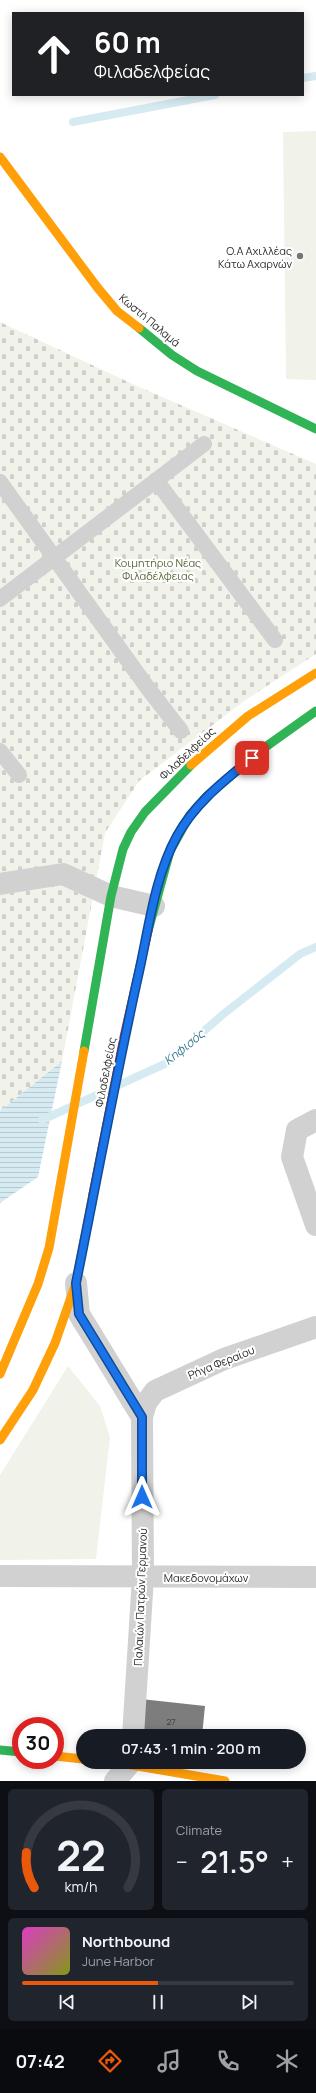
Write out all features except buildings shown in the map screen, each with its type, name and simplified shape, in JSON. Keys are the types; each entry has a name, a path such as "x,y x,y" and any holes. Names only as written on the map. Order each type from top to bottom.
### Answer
{"main road":[{"name":"Κωστή Παλαμά","path":"0,157 97,287 117,311 172,355 197,371 316,428"},
{"name":"Φιλαδελφείας","path":"0,1374 38,1284 49,1248 111,896 119,862 126,843 135,826 153,803 212,745 270,700 316,673"},
{"name":"Φιλαδελφείας","path":"0,1440 33,1390 55,1343 76,1283 124,1037 154,906 170,851 190,815 219,784 264,748 316,711"},
{"path":"0,1750 12,1751"},
{"path":"64,1757 76,1758"},
{"path":"158,1769 225,1781"}],"street":[{"path":"0,884 63,874 111,896 154,906"},
{"path":"316,1120 297,1130 292,1157 316,1225"},
{"path":"76,1283 79,1314 142,1417"},
{"name":"Ρήγα Φεραίου","path":"142,1417 146,1403 155,1391 224,1359 316,1327"},
{"name":"Παλαιών Πατρών Γερμανού","path":"133,1729 143,1577 142,1417"},
{"name":"Μακεδονομάχων","path":"0,1576 316,1577"},
{"path":"115,1781 122,1769"}],"lane":[{"path":"0,599 204,444"},
{"path":"156,480 275,640"},
{"path":"0,482 147,688 181,731"},
{"path":"0,750 19,775"}],"green space":[{"name":"Ο.Α Αχιλλέας Κάτω Αχαρνών","path":"316,131 316,380 286,379 283,132"},
{"name":"Κοιμητήριο Νέας Φιλαδέλφειας","path":"0,322 137,386 316,464 316,654 247,699 139,781 105,833 62,1061 0,1111"},
{"path":"68,1366 100,1406 110,1437 96,1559 0,1560 0,1475"}],"shaded area":[{"path":"62,1061 38,1177 0,1203 0,1111"}],"waterway":[{"path":"304,78 316,76"},
{"path":"73,122 210,96"},
{"name":"Κηφισός","path":"42,1120 169,1062 221,1016 300,954 316,947"}],"traffic: fast":[{"path":"139,328 172,355 197,371 316,429"},
{"path":"148,931 170,851 190,815 207,796 264,748 316,711"},
{"path":"84,1051 111,896 123,849 131,832 145,812 191,765"},
{"path":"0,1750 12,1751"}],"traffic: slow":[{"path":"0,157 97,287 117,311 139,328"},
{"path":"191,765 248,716 316,673"},
{"path":"0,1374 38,1284 49,1248 84,1051"},
{"path":"0,1440 33,1390 55,1343 76,1283 93,1194"},
{"path":"64,1757 76,1758"},
{"path":"155,1769 225,1781"}],"traffic: jam":[{"path":"93,1194 124,1037 148,931"}],"place":[{"name":"Ο.Α Αχιλλέας Κάτω Αχαρνών","path":"300,256"}],"route":[{"path":"142,1497 142,1417 79,1314 76,1283 124,1037 154,906 170,851 190,815 206,796 252,758"}]}
